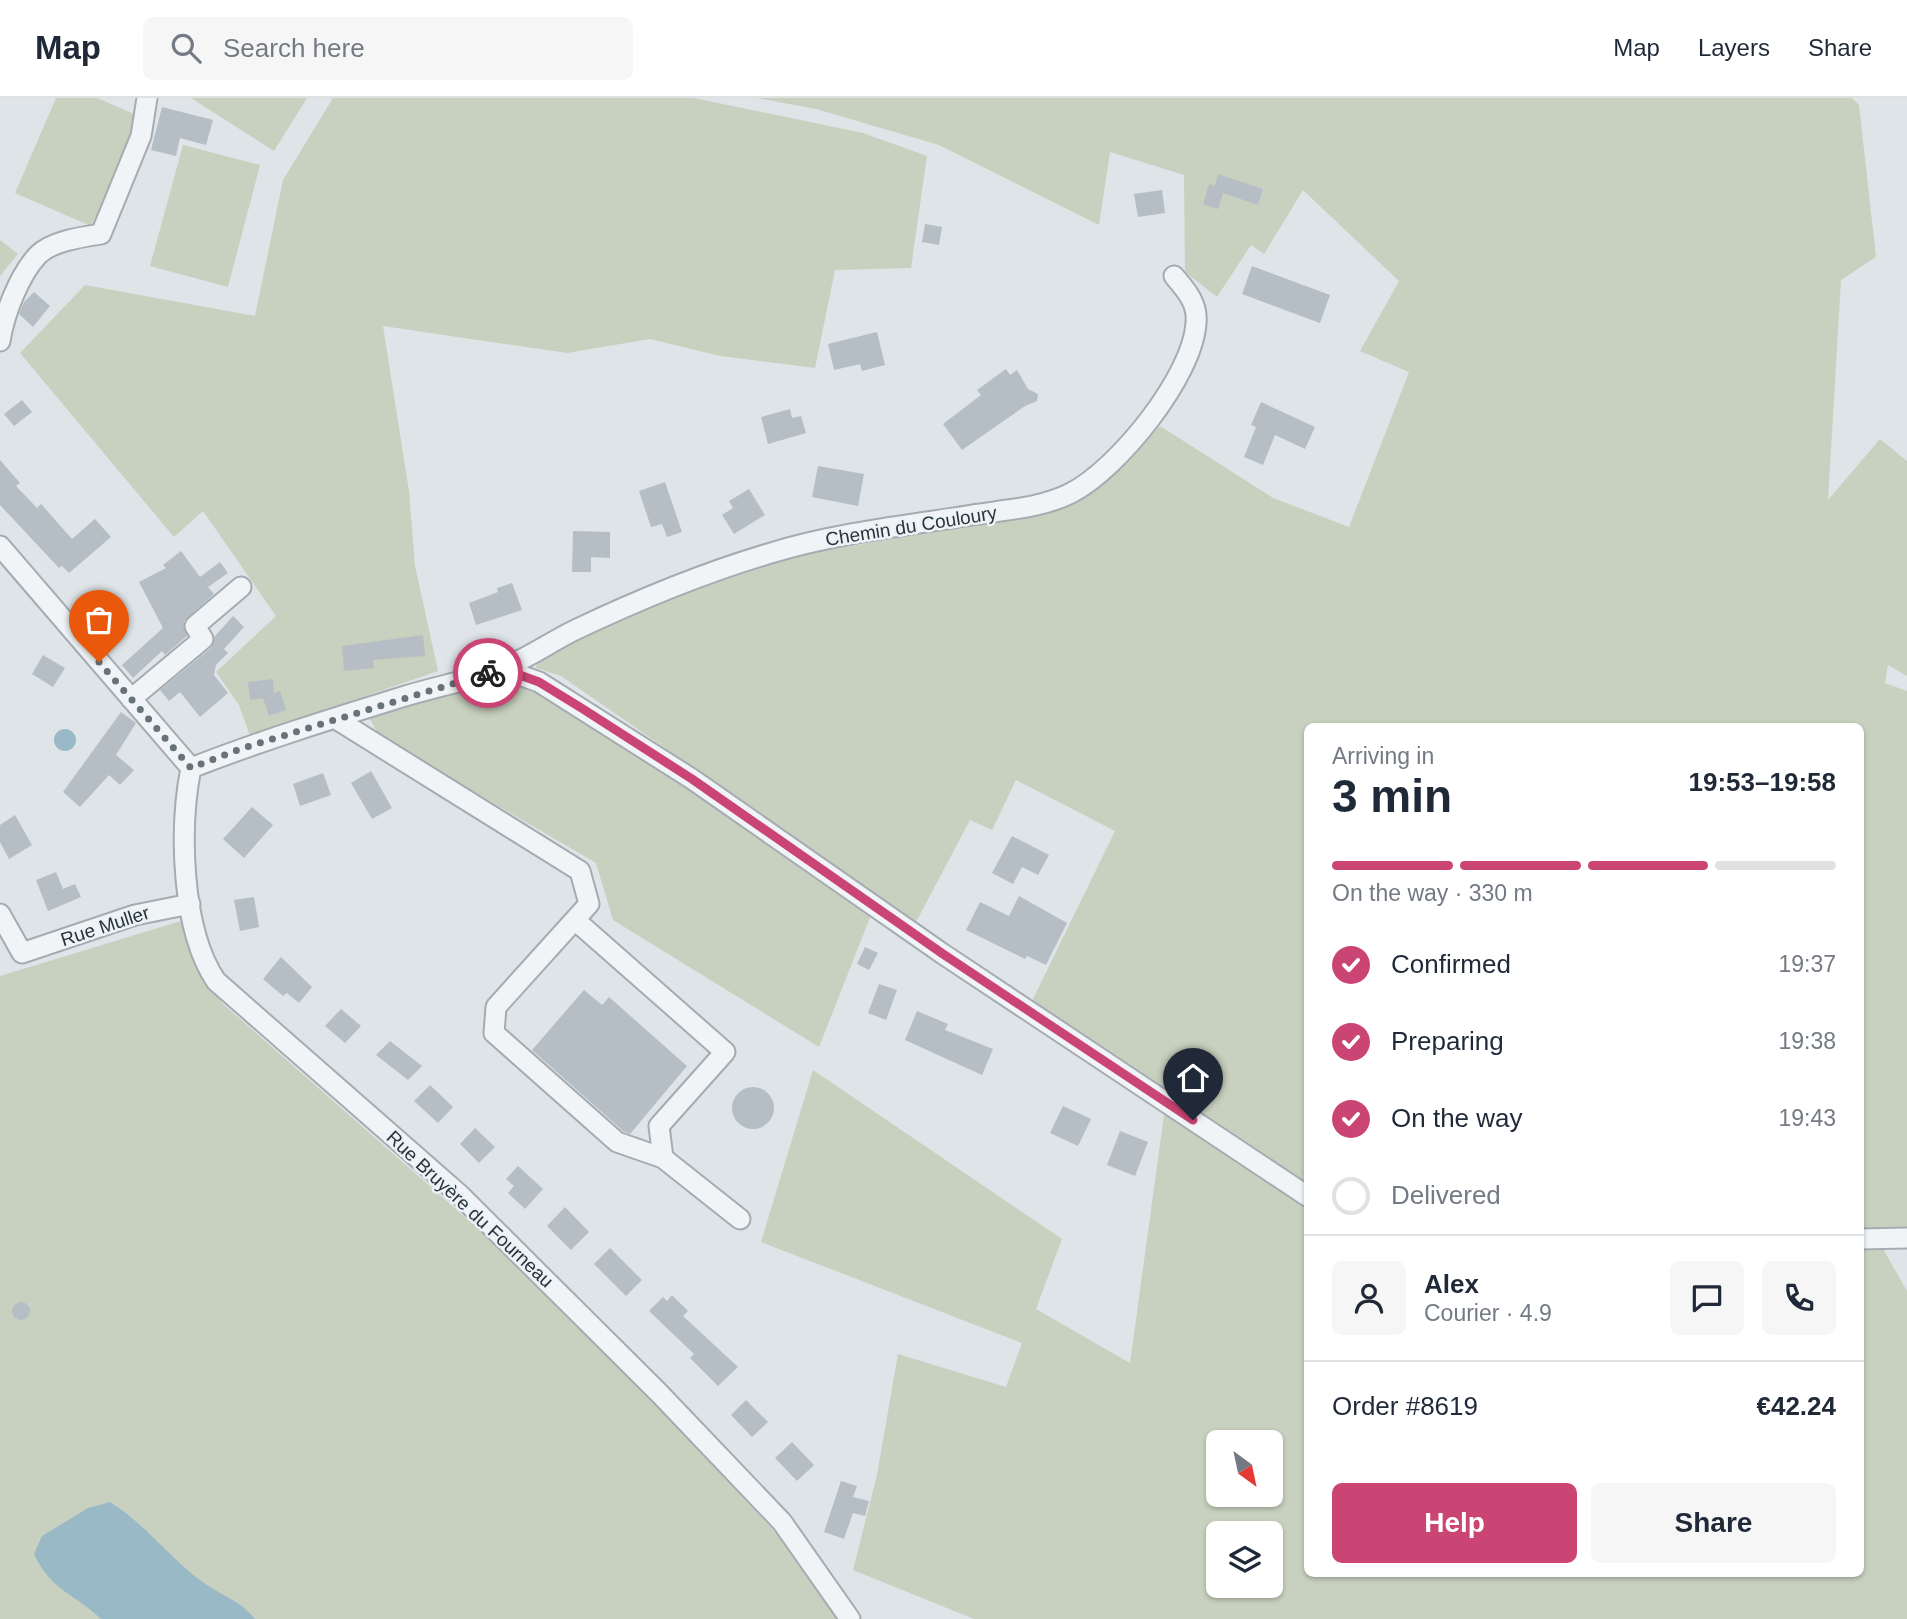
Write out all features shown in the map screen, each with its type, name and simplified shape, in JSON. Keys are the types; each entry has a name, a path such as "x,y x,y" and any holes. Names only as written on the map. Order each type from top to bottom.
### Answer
{"street":[{"path":"0,341 5,312 39,254 74,238 101,234 141,136 147,98"},
{"name":"Chemin du Couloury","path":"191,768 240,749 503,669 616,611 683,583 772,552 830,538 1029,506 1071,493 1102,472 1149,422 1192,345 1197,320 1192,298 1174,276"},
{"path":"0,546 191,768"},
{"path":"131,699 203,639 195,626 241,587"},
{"path":"503,669 539,682 692,779 943,954 1304,1194"},
{"path":"336,719 580,871 589,904 496,1007 494,1033 617,1142 663,1158 740,1219"},
{"name":"Rue Bruyère du Fourneau","path":"191,768 185,797 190,904 198,945 216,981 460,1195 659,1393 782,1522 850,1619"},
{"name":"Rue Muller","path":"0,914 22,953 135,915 190,904"},
{"path":"575,920 725,1052 659,1126 663,1158"},
{"path":"1864,1239 1907,1238"}],"green space":[{"path":"56,98 97,98 141,117 93,227 15,193"},
{"path":"191,98 307,98 274,151"},
{"path":"333,98 694,98 863,133 927,156 911,268 835,270 815,368 720,356 650,339 567,353 383,326 409,491 415,566 438,671 250,736 239,705 216,672 276,616 203,511 174,537 20,353 85,285 255,316 283,180"},
{"path":"757,98 1852,98 1859,105 1876,257 1841,280 1828,500 1880,439 1907,461 1907,676 1888,665 1885,683 1907,691 1907,1227 1871,1228 1907,1291 1907,1619 974,1619 853,1570 877,1475 898,1354 1006,1387 1022,1343 761,1242 813,1070 1062,1239 1036,1309 1130,1363 1165,1108 1304,1205 1304,1577 1864,1577 1864,723 1304,723 1304,1182 1032,1001 1115,831 1016,780 992,830 970,820 916,922 561,676 536,668 538,656 649,606 790,557 1018,516 1127,458 1160,426 1273,498 1349,527 1409,372 1360,351 1399,281 1303,190 1264,254 1251,245 1217,297 1185,272 1184,175 1110,152 1099,225 939,145 816,109"},
{"path":"183,145 260,165 228,287 150,266"},
{"path":"0,240 18,254 0,276"},
{"path":"477,682 535,687 873,910 819,1047 613,920 596,863 379,736 369,717"},
{"path":"181,921 195,966 222,1003 499,1247 648,1395 787,1545 840,1619 0,1619 0,976"}],"water":[{"path":"65,729 73,732 76,740 73,748 65,751 57,748 54,740 57,732"},
{"path":"110,1502 134,1520 189,1572 243,1607 255,1619 101,1619 64,1591 48,1577 34,1554 42,1536 88,1508"}],"building":[{"path":"162,107 213,120 206,145 180,138 176,156 151,150"},
{"path":"1218,174 1263,189 1258,205 1223,193 1218,209 1203,204 1209,184 1215,186"},
{"path":"1162,190 1165,213 1138,217 1134,194"},
{"path":"925,224 942,227 939,245 922,242"},
{"path":"1252,266 1330,295 1320,323 1242,294"},
{"path":"34,292 50,306 33,327 19,314 24,302"},
{"path":"877,332 885,365 862,371 860,364 834,370 828,344"},
{"path":"1006,369 1010,375 1017,370 1028,389 1038,394 1037,401 1025,406 962,450 943,424 981,395 977,390"},
{"path":"22,400 32,412 14,426 4,414"},
{"path":"1261,402 1315,427 1305,449 1275,435 1263,465 1244,457 1256,427 1251,425"},
{"path":"790,409 792,418 801,416 806,433 768,444 761,417"},
{"path":"0,460 20,483 16,486 37,508 41,504 72,539 95,519 111,537 69,573 62,566 59,568 0,505"},
{"path":"818,466 864,474 858,506 812,497"},
{"path":"665,482 682,532 667,537 662,524 651,527 639,491"},
{"path":"749,489 765,515 734,534 722,515 733,508 729,501"},
{"path":"573,531 610,532 610,558 591,557 591,572 572,572"},
{"path":"181,551 200,577 220,562 228,573 208,587 214,594 184,621 187,636 165,655 162,651 133,678 122,665 163,628 139,582 166,568 163,565"},
{"path":"512,583 522,610 476,625 469,603 498,592 497,588"},
{"path":"233,616 244,627 224,649 228,653 216,665 214,675 228,693 200,717 180,692 169,701 160,690 211,648 215,636"},
{"path":"423,635 425,656 373,660 374,668 344,671 342,646"},
{"path":"43,655 65,668 53,687 32,674"},
{"path":"273,679 274,693 280,691 286,710 269,716 263,698 250,700 248,682"},
{"path":"121,712 136,723 116,755 134,770 120,785 109,775 80,807 63,792"},
{"path":"371,771 392,808 372,819 351,783"},
{"path":"323,773 331,795 300,806 293,784"},
{"path":"252,807 273,825 244,858 223,839"},
{"path":"15,815 32,845 9,859 0,842 0,825"},
{"path":"1012,836 1049,855 1038,875 1022,867 1013,884 992,873"},
{"path":"56,872 63,889 75,884 81,897 48,911 36,880"},
{"path":"1019,896 1067,923 1046,965 1027,956 1025,959 966,930 980,902 1009,916"},
{"path":"254,897 259,927 240,931 234,900"},
{"path":"865,947 878,953 869,970 857,964"},
{"path":"281,957 312,987 299,1003 287,993 283,996 263,979"},
{"path":"879,984 897,990 886,1020 868,1013"},
{"path":"584,990 602,1005 609,997 687,1066 630,1134 623,1131 532,1050"},
{"path":"341,1009 361,1026 345,1043 325,1026"},
{"path":"917,1011 948,1024 945,1030 993,1049 982,1075 905,1040"},
{"path":"390,1041 422,1066 408,1080 376,1055"},
{"path":"430,1085 453,1107 438,1123 414,1101"},
{"path":"753,1087 768,1093 774,1108 768,1123 753,1129 738,1123 732,1108 738,1093"},
{"path":"1063,1106 1091,1119 1078,1146 1050,1133"},
{"path":"475,1128 495,1147 479,1163 460,1144"},
{"path":"1120,1131 1148,1142 1135,1176 1107,1165"},
{"path":"518,1166 543,1189 525,1209 508,1193 514,1186 506,1179"},
{"path":"565,1207 589,1232 571,1250 547,1226"},
{"path":"610,1248 642,1280 626,1296 594,1264"},
{"path":"672,1295 688,1311 683,1316 738,1367 718,1386 690,1358 694,1354 649,1311 663,1297 667,1301"},
{"path":"21,1302 27,1305 30,1311 27,1317 21,1320 15,1317 12,1311 15,1305"},
{"path":"746,1400 768,1422 752,1437 731,1415"},
{"path":"792,1442 814,1465 797,1481 775,1458"},
{"path":"841,1481 857,1486 853,1497 869,1501 865,1516 853,1513 844,1539 824,1532"}],"way so far":[{"path":"99,662 191,768 240,749 402,697 488,673"}],"route":[{"path":"488,673 503,669 539,682 583,709 692,779 868,899 943,954 1193,1120"}]}
